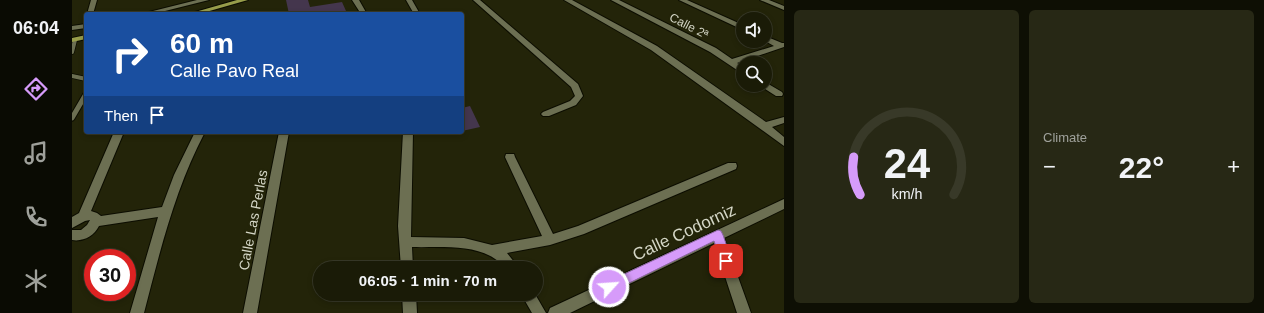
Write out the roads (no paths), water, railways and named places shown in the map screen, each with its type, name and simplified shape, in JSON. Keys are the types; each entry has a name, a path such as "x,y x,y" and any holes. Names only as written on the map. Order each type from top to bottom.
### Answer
{"main road":[{"path":"199,12 245,0"},
{"path":"74,40 84,38"}],"street":[{"path":"91,12 94,0"},
{"path":"151,12 178,4 206,0"},
{"path":"355,0 363,12"},
{"path":"409,0 416,12"},
{"path":"477,0 575,86 578,96 573,103 546,114"},
{"path":"567,0 654,48 765,126 784,142"},
{"name":"Calle 2ª","path":"614,0 713,50 736,65"},
{"path":"682,0 736,25"},
{"path":"763,0 784,8"},
{"path":"72,28 84,26"},
{"path":"772,41 782,45"},
{"path":"731,62 782,45"},
{"path":"772,89 780,94"},
{"path":"765,126 784,120"},
{"path":"83,216 118,134"},
{"path":"137,313 165,211 199,134"},
{"name":"Calle Las Perlas","path":"250,313 284,134"},
{"path":"406,261 405,242 408,134"},
{"path":"510,158 550,240"},
{"path":"493,250 550,240 580,230 732,166"},
{"name":"Calle Codorniz","path":"555,313 784,204"},
{"path":"73,238 88,231 96,222 165,211"},
{"path":"72,223 83,216 94,216 96,218 96,222"},
{"path":"718,235 744,313"},
{"path":"405,242 470,244 493,250 507,261"},
{"path":"409,301 410,313"},
{"path":"532,301 539,313"}],"lane":[{"path":"72,52 74,40"},
{"path":"72,76 84,79"},
{"path":"72,118 84,97"}]}
